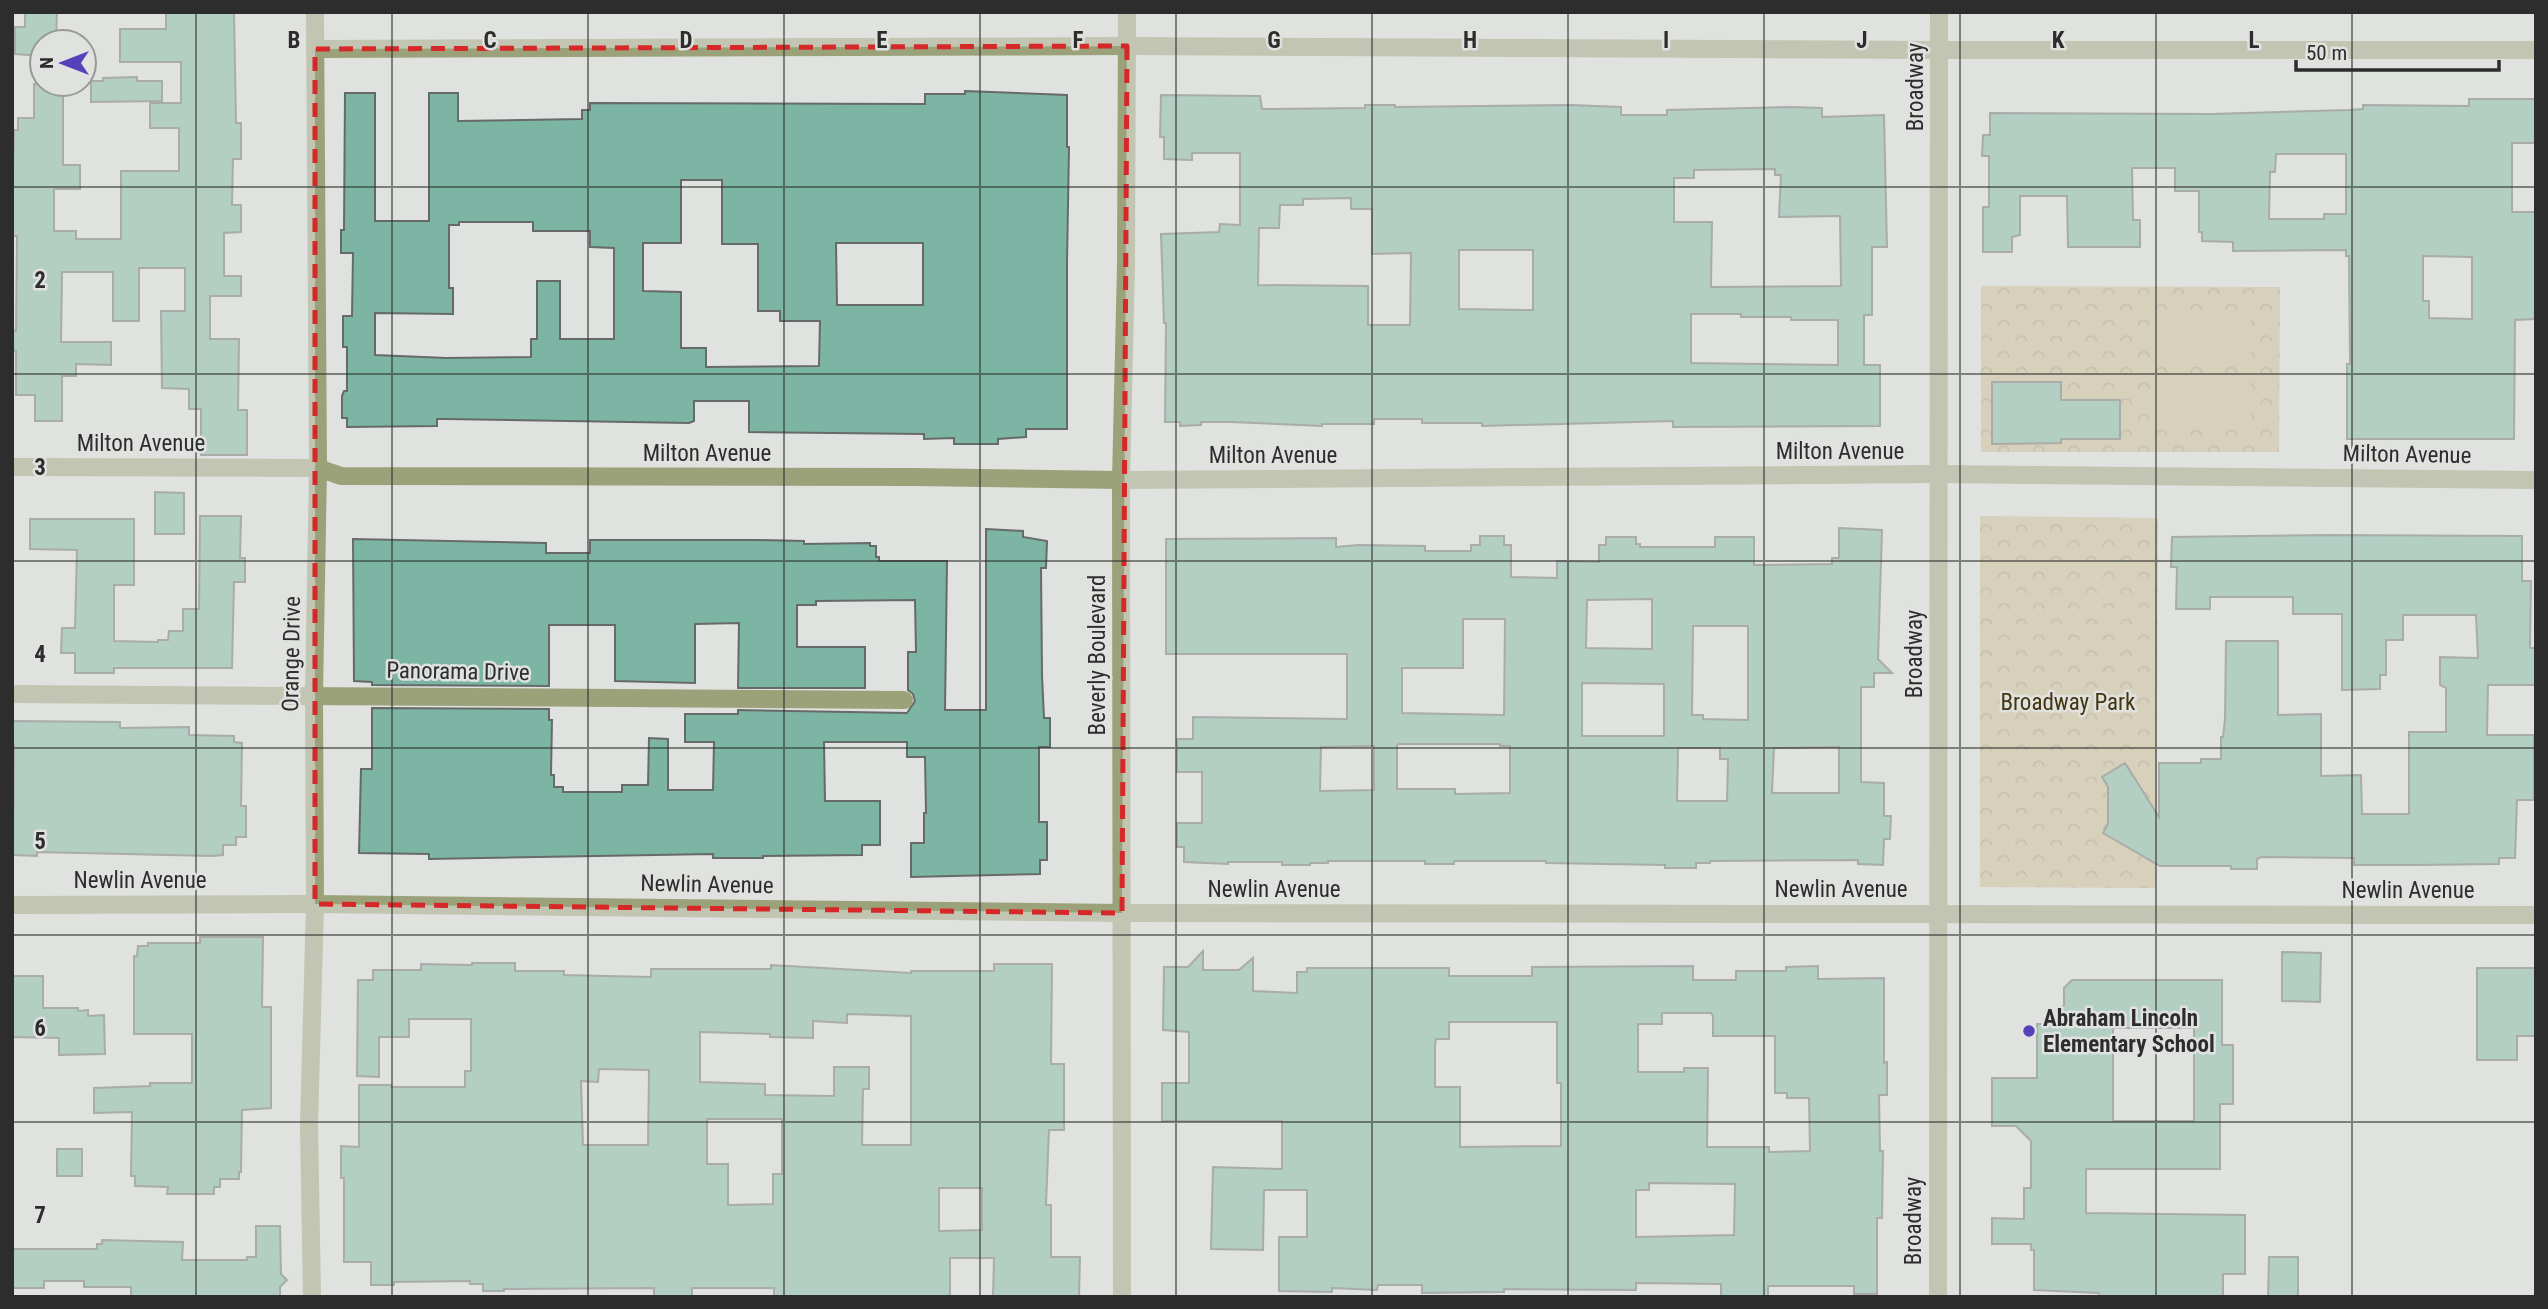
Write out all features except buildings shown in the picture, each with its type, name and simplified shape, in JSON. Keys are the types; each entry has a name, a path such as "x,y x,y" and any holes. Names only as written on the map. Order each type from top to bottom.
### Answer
{"street":[{"name":"Orange Drive","path":"312,1297 309,1125 315,904 314,694 318,468 315,12"},
{"name":"Beverly Boulevard","path":"1122,1297 1121,481 1126,265 1127,12"},
{"name":"Broadway","path":"1938,1297 1940,12"},
{"path":"315,49 1127,46 2536,50"},
{"name":"Milton Avenue","path":"12,467 318,468 341,476 915,477 1121,481 1939,474 2536,480"},
{"name":"Panorama Drive","path":"12,694 904,700"},
{"name":"Newlin Avenue","path":"12,905 315,904 1122,913 2536,915"}],"highlighted area":[{"path":"1127,46 1122,913 315,904 315,49"}],"green space":[{"path":"1981,286 2280,287 2279,452 1981,452"},
{"path":"2251,318 2251,364 2154,364 2153,319"},
{"path":"2250,382 2251,428 2153,428 2153,383"},
{"name":"Broadway Park","path":"1980,516 2158,518 2156,888 1980,887"}],"place":[{"name":"Abraham Lincoln Elementary School","path":"2029,1031"}]}
